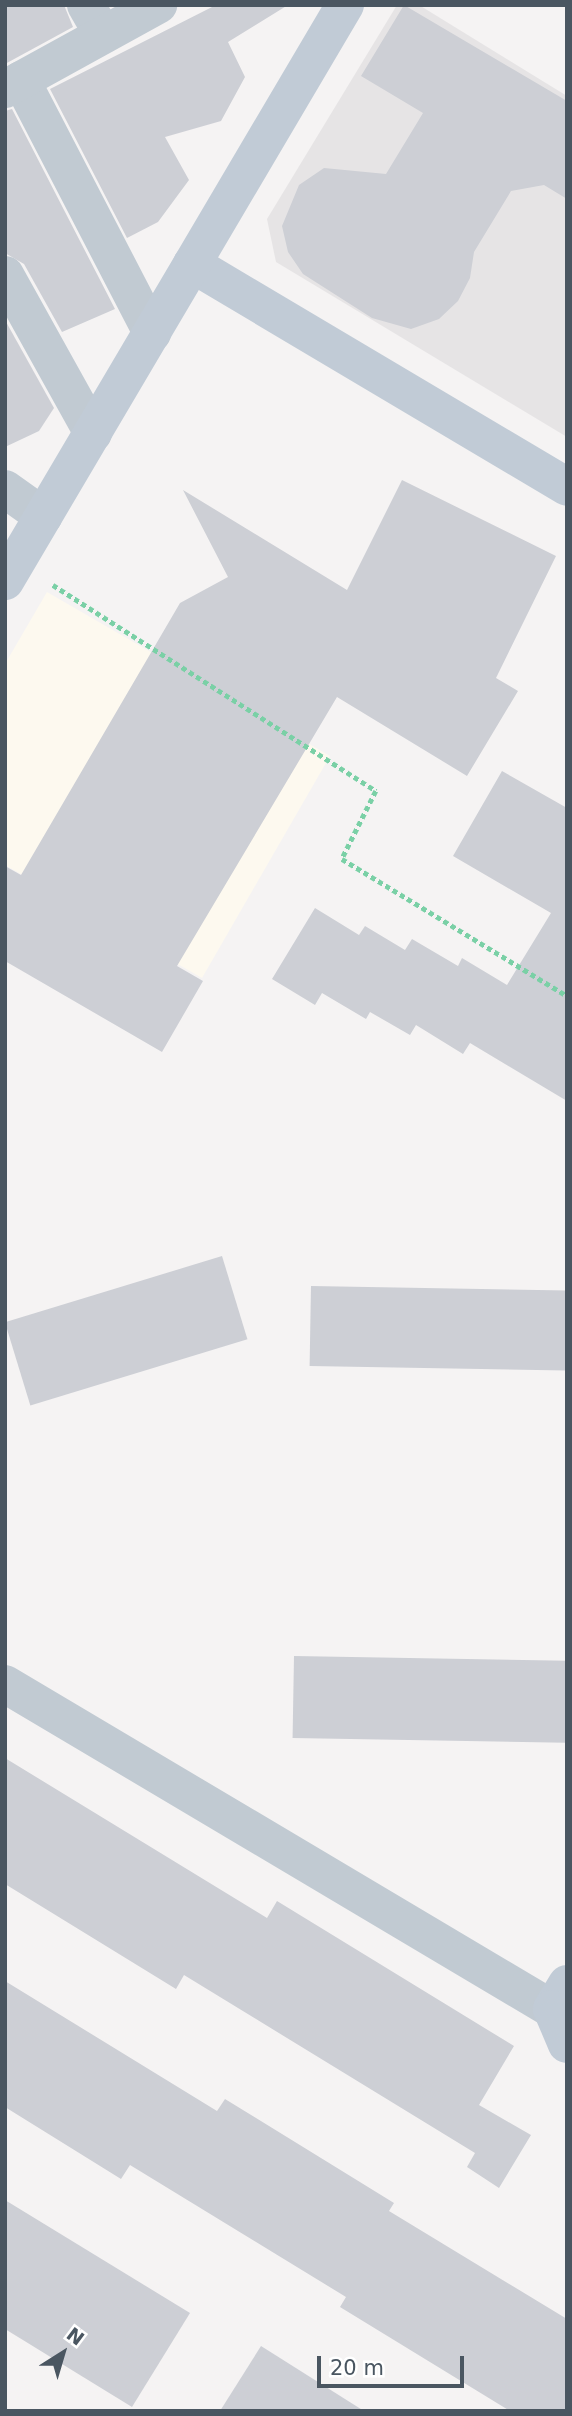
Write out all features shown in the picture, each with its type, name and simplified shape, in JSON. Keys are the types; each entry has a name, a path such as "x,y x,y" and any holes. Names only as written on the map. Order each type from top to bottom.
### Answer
{"street":[{"path":"152,333 13,84 95,20 158,5"},
{"path":"11,572 345,5"},
{"path":"192,264 567,487"},
{"path":"5,275 93,433"},
{"path":"5,489 43,516"},
{"path":"5,1684 560,1996 567,2043"}],"path":[{"path":"11,572 376,791 342,859 567,996"}],"shaded area":[{"path":"397,5 419,5 567,96 567,437 276,262 267,219"},
{"path":"47,592 330,756 202,978 5,865 5,664"}],"building":[{"path":"5,5 64,5 73,27 5,64"},
{"path":"216,5 288,5 228,42 245,77 221,121 165,137 189,180 158,222 127,238 50,89"},
{"path":"404,5 567,101 567,199 544,185 511,191 474,252 470,278 458,301 439,319 411,329 372,318 303,274 288,252 282,226 299,185 324,168 386,174 423,113 361,76"},
{"path":"12,109 115,309 62,332 24,264 5,253 5,111"},
{"path":"5,320 54,408 39,431 5,447"},
{"path":"402,480 556,556 496,678 518,691 467,776 337,697 177,966 203,981 162,1052 5,961 5,866 21,875 180,603 228,577 183,490 347,590"},
{"path":"502,771 567,808 567,1101 470,1043 463,1054 416,1025 410,1035 370,1012 366,1019 322,993 315,1005 272,979 315,908 359,935 365,926 405,950 412,939 458,966 462,958 507,985 551,913 453,856"},
{"path":"222,1256 247,1339 30,1406 5,1322"},
{"path":"311,1286 567,1290 566,1370 310,1366"},
{"path":"294,1656 567,1661 566,1743 293,1738"},
{"path":"5,1758 267,1918 277,1901 514,2046 479,2105 531,2135 499,2188 467,2167 475,2153 184,1975 176,1989 5,1884"},
{"path":"5,1981 217,2111 225,2099 394,2203 389,2211 567,2319 567,2411 510,2411 340,2307 346,2297 130,2165 121,2179 5,2107"},
{"path":"5,2200 190,2313 132,2407 5,2329"},
{"path":"261,2346 364,2411 220,2411"}]}
